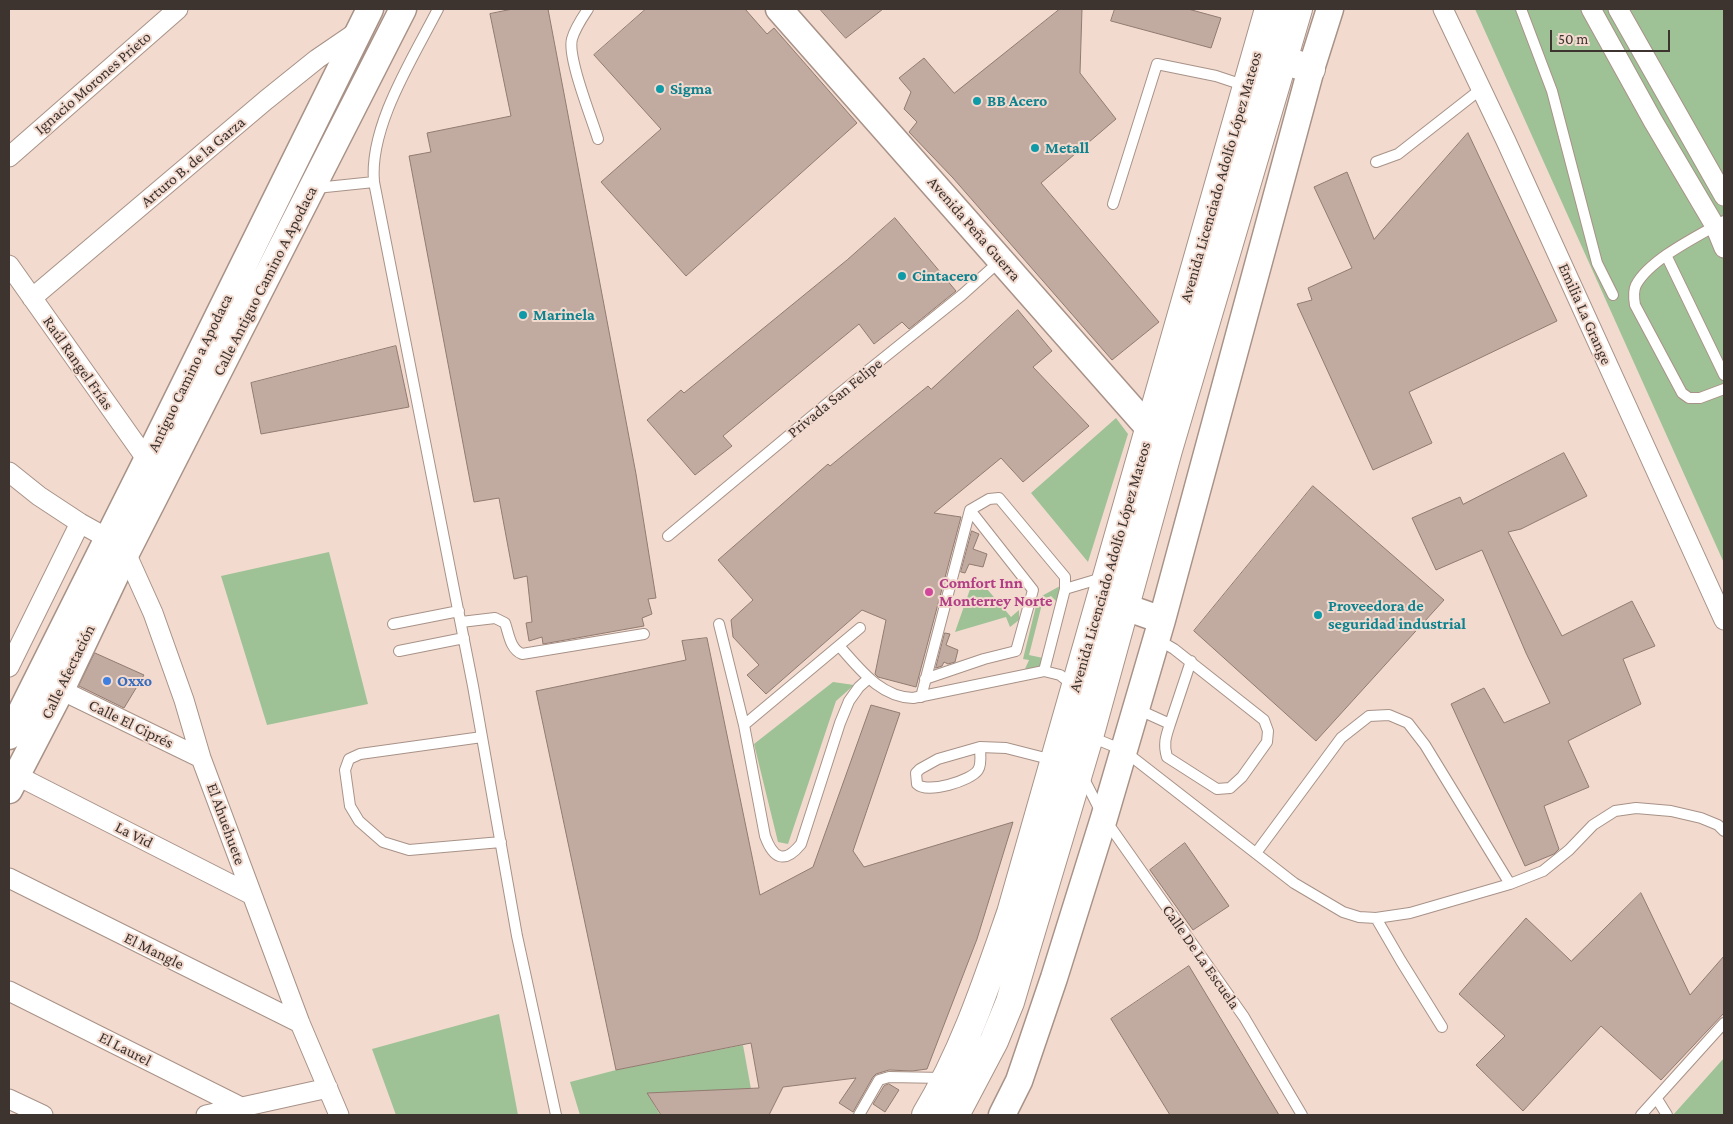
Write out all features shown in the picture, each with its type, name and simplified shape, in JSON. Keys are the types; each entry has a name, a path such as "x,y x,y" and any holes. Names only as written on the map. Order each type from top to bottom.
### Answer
{"main road":[{"name":"Avenida Licenciado Adolfo López Mateos","path":"1077,731 1076,687 1269,9"},
{"name":"Avenida Licenciado Adolfo López Mateos","path":"955,1115 994,1041 1010,1002 1067,765 1077,731 1125,607 1168,450 1298,9"},
{"path":"1283,60 1311,69"},
{"name":"Avenida Licenciado Adolfo López Mateos","path":"926,1115 961,1048 987,984 1067,765"}],"street":[{"name":"Ignacio Morones Prieto","path":"9,157 178,9"},
{"name":"Calle Antiguo Camino A Apodaca","path":"117,546 313,188 404,9"},
{"name":"Avenida Peña Guerra","path":"779,9 1168,450"},
{"path":"1002,1115 1019,1081 1054,978 1100,810 1123,750 1159,629 1311,69 1330,9"},
{"name":"Emilia La Grange","path":"1443,9 1724,620"},
{"path":"1591,9 1653,121 1720,224 1724,248"},
{"path":"1618,9 1724,196"},
{"name":"Arturo B. de la Garza","path":"32,298 266,100 364,20"},
{"name":"Antiguo Camino a Apodaca","path":"9,736 117,546 147,460 364,20"},
{"name":"Raúl Rangel Frías","path":"9,265 147,460"},
{"path":"9,472 39,496 117,546"},
{"path":"9,667 80,523"},
{"name":"Calle Afectación","path":"12,783 61,690 117,546"},
{"name":"El Ahuehuete","path":"117,546 153,613 184,700 201,758 300,1023 339,1115"},
{"path":"1125,607 1159,629"},
{"name":"Calle El Ciprés","path":"61,690 201,758"},
{"name":"La Vid","path":"12,783 252,894"},
{"name":"El Mangle","path":"9,878 300,1023"},
{"name":"El Laurel","path":"9,991 241,1106"},
{"path":"206,1115 328,1088"},
{"path":"9,1099 43,1115"}],"lane":[{"path":"438,9 404,74 385,120 374,154 374,182 460,617 518,936 556,1115"},
{"path":"588,9 578,24 572,41 572,56 598,139"},
{"path":"1521,9 1552,91 1597,263 1613,295"},
{"path":"1113,204 1157,64 1216,76 1247,86"},
{"path":"1376,162 1398,154 1481,89"},
{"path":"313,188 374,182"},
{"path":"1720,224 1666,254 1635,286 1634,295 1635,305 1682,393 1689,398 1700,398 1724,389"},
{"path":"1666,254 1724,375"},
{"name":"Privada San Felipe","path":"668,536 830,401 962,295 1002,260"},
{"path":"920,697 970,510 989,499 999,498 1063,573 1066,582 1044,671"},
{"path":"925,679 984,658 1016,651 1034,590 970,510"},
{"path":"1065,589 1108,576"},
{"path":"393,624 460,617 495,618 505,623 512,645 516,651 522,654 644,634"},
{"path":"719,624 744,725 765,836 770,849 776,855 784,857 790,855 801,844 840,723 849,701 859,687 868,679"},
{"path":"744,725 840,647 860,628"},
{"path":"1159,629 1174,648 1264,720 1268,731 1267,742 1242,777 1230,788 1217,789 1166,757 1164,740 1190,661"},
{"path":"399,652 464,638"},
{"path":"840,647 868,679 883,689 900,696 920,697 1044,671 1060,675 1076,687"},
{"path":"1135,709 1153,715 1170,724"},
{"path":"1256,853 1341,738 1368,716 1390,715 1408,723 1425,745 1510,884"},
{"path":"1077,731 1123,750 1294,883 1343,912 1359,917 1376,918 1410,913 1510,884 1543,871 1569,850 1593,825 1616,810 1636,808 1671,812 1701,818 1718,825 1724,830"},
{"path":"482,736 360,754 349,759 345,770 350,806 359,821 383,842 409,850 501,842"},
{"path":"980,747 980,767 974,774 940,788 922,788 917,784 916,773 920,769 938,760 980,747 1006,748 1067,765"},
{"name":"Calle De La Escuela","path":"1067,765 1244,1018 1302,1115"},
{"path":"1376,918 1442,1027"},
{"path":"1641,1115 1724,1023"},
{"path":"859,1115 878,1080 889,1077 946,1078"},
{"path":"1657,1099 1667,1115"}],"green space":[{"path":"1475,9 1724,9 1724,563"},
{"path":"1116,418 1128,434 1088,562 1031,493"},
{"path":"329,552 368,704 267,725 221,576"},
{"path":"975,575 1011,617 1019,610 1019,620 1010,627 1006,617 955,632"},
{"path":"1062,585 1056,601 1051,596 1043,600 1029,655 1043,658 1039,668 1025,669 1029,660 1023,659 1038,598"},
{"path":"833,682 854,685 836,701 788,844 778,842 754,744"},
{"path":"499,1014 518,1115 396,1115 372,1049"},
{"path":"743,1045 751,1089 648,1094 660,1115 580,1115 570,1082 616,1070"},
{"path":"1724,1058 1724,1115 1673,1115"}],"building":[{"name":"Marinela","path":"513,9 548,9 636,474 656,598 648,599 652,614 642,618 644,626 543,644 542,637 529,641 526,623 532,622 527,576 514,579 499,498 474,502 409,156 431,152 427,133 511,116 490,14"},
{"path":"646,9 745,9 767,34 774,28 857,123 686,276 601,182 661,129 594,55"},
{"path":"820,9 883,9 846,38"},
{"path":"1060,9 1082,9 1080,73 1116,119 1041,183 1159,322 1112,360 953,178 909,132 917,122 904,109 911,92 899,78 924,58 954,93"},
{"path":"1115,9 1188,9 1221,18 1211,48 1111,21"},
{"path":"1468,133 1557,321 1409,392 1432,443 1373,470 1297,304 1312,300 1308,288 1352,268 1314,187 1347,172 1374,239"},
{"path":"895,218 956,291 909,329 902,322 874,344 859,324 723,436 732,446 695,475 647,420 681,390 684,393 847,260"},
{"path":"1018,310 1052,351 1033,367 1089,426 1023,482 1001,458 934,513 961,517 916,687 878,677 875,674 886,620 862,610 766,694 747,675 759,665 733,637 731,620 753,600 718,560 828,464 830,466 928,386 931,389"},
{"path":"396,346 409,407 261,434 251,383"},
{"path":"1564,453 1587,496 1521,529 1508,532 1562,636 1632,601 1655,646 1623,659 1641,704 1568,741 1589,787 1544,806 1559,849 1554,854 1525,866 1451,704 1484,688 1504,723 1550,703 1526,653 1482,550 1436,570 1412,518 1460,497 1463,504"},
{"name":"Proveedora de seguridad industrial","path":"1313,486 1444,600 1316,741 1194,631"},
{"path":"972,531 979,534 973,549 987,554 983,567 969,564 965,573 961,572"},
{"path":"945,633 950,634 946,645 958,650 955,662 948,664 944,662 942,666 936,668"},
{"path":"707,638 760,895 813,867 871,705 900,713 853,851 864,867 1013,822 977,939 927,1069 912,1071 889,1070 876,1074 853,1112 839,1103 856,1078 783,1087 769,1115 661,1115 647,1093 759,1088 751,1043 616,1070 536,691 686,660 682,641"},
{"name":"Oxxo","path":"95,653 144,675 124,708 79,686"},
{"path":"1185,843 1229,906 1193,930 1150,870"},
{"path":"1641,893 1690,995 1724,956 1724,1013 1661,1080 1601,1026 1523,1111 1476,1065 1505,1036 1459,994 1526,918 1571,961"},
{"path":"1189,966 1279,1115 1170,1115 1111,1019"},
{"path":"889,1084 899,1090 885,1112 873,1104 884,1086"}],"place":[{"name":"Sigma","path":"660,89"},
{"name":"BB Acero","path":"977,101"},
{"name":"Metall","path":"1035,148"},
{"name":"Cintacero","path":"902,276"},
{"name":"Marinela","path":"523,315"},
{"name":"Comfort Inn Monterrey Norte","path":"929,592"},
{"name":"Proveedora de seguridad industrial","path":"1318,615"},
{"name":"Oxxo","path":"107,681"}]}
